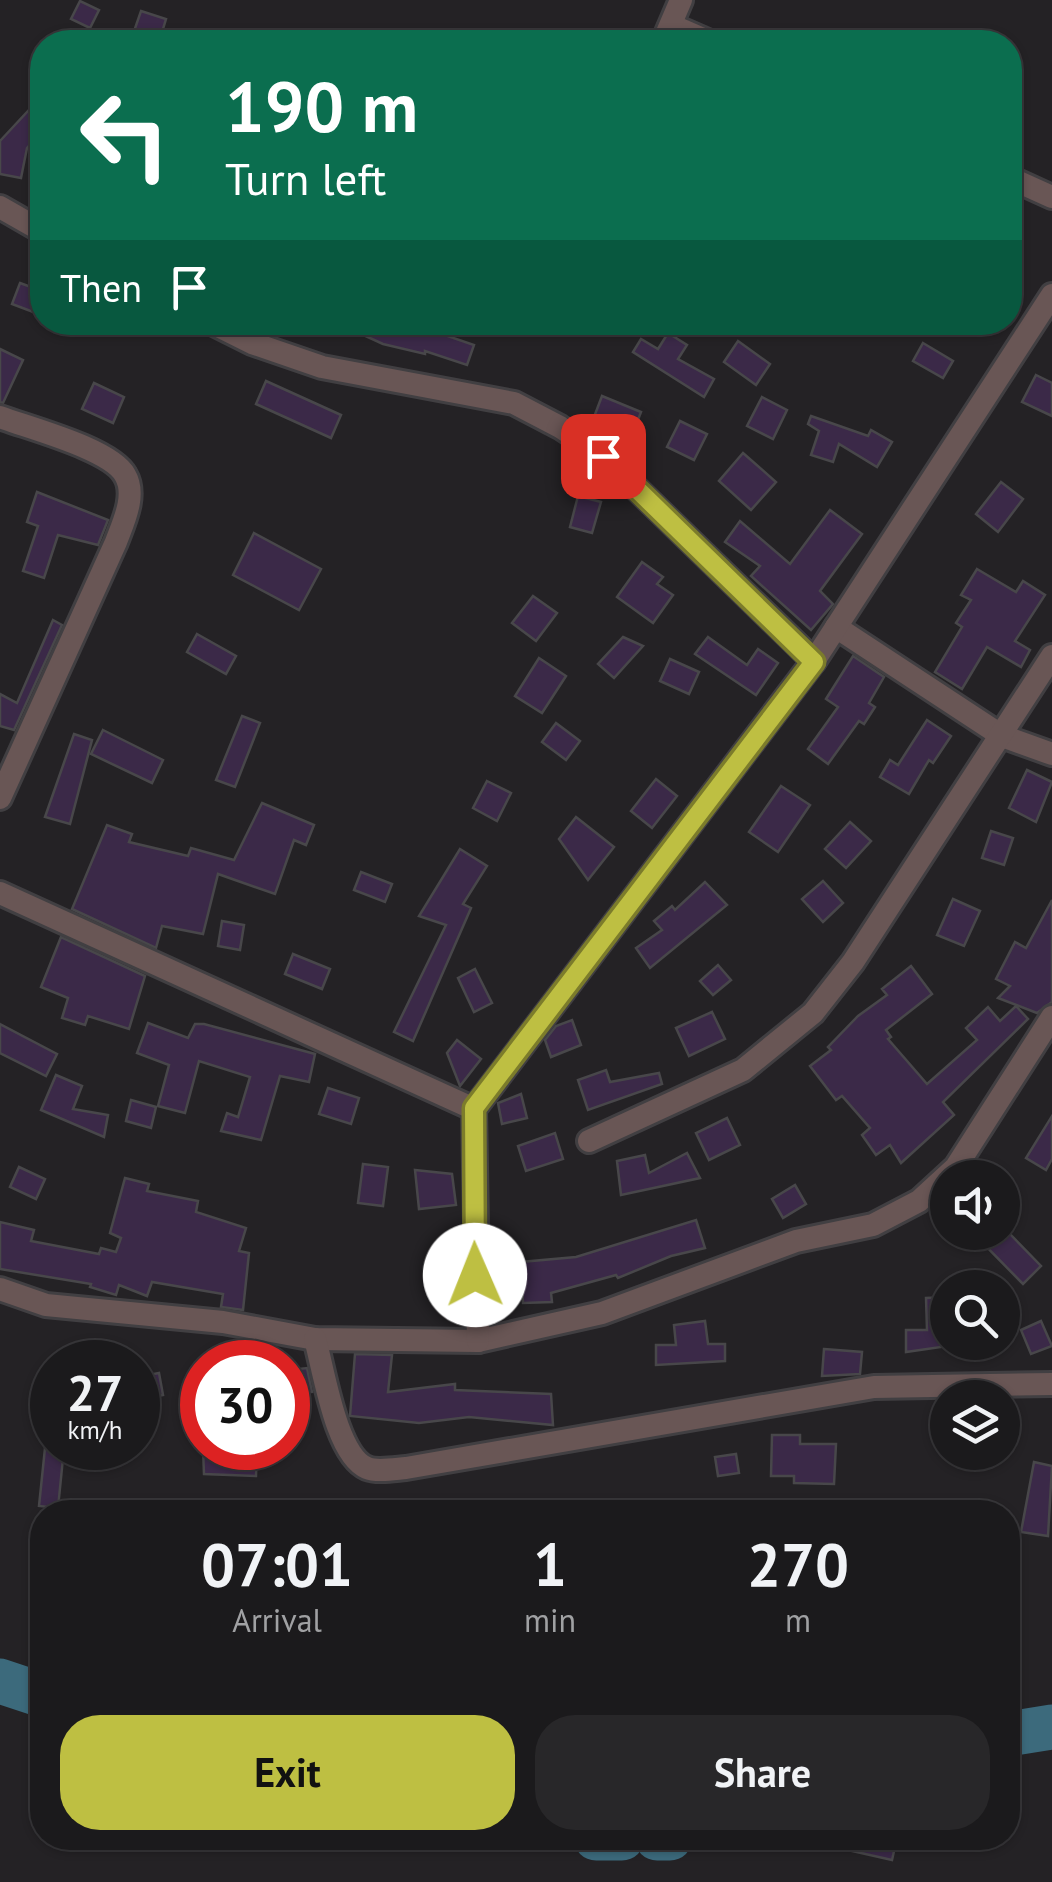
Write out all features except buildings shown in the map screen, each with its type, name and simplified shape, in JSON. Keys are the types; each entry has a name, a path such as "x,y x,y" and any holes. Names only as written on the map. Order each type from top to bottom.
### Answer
{"street":[{"path":"669,30 681,0"},
{"path":"1022,183 1052,197"},
{"path":"0,206 30,225"},
{"path":"478,1341 474,1108 814,662 1052,295"},
{"path":"236,335 322,367 514,402 560,428 603,456 814,662"},
{"path":"0,417 111,459 125,474 129,486 128,507 116,542 0,798"},
{"path":"836,627 1002,736 1052,754"},
{"path":"589,1142 743,1070 813,1013 853,962 1052,656"},
{"path":"0,893 474,1108"},
{"path":"0,1290 46,1304 223,1322 316,1340 478,1341 602,1313 796,1241 873,1225 920,1201 956,1167 1052,1017"},
{"path":"316,1340 342,1437 351,1458 370,1470 406,1468 874,1387 1052,1384"}],"waterway":[{"path":"0,1681 30,1691"},
{"path":"1020,1732 1052,1727"}],"route":[{"path":"475,1275 474,1108 814,662 603,456"}]}
